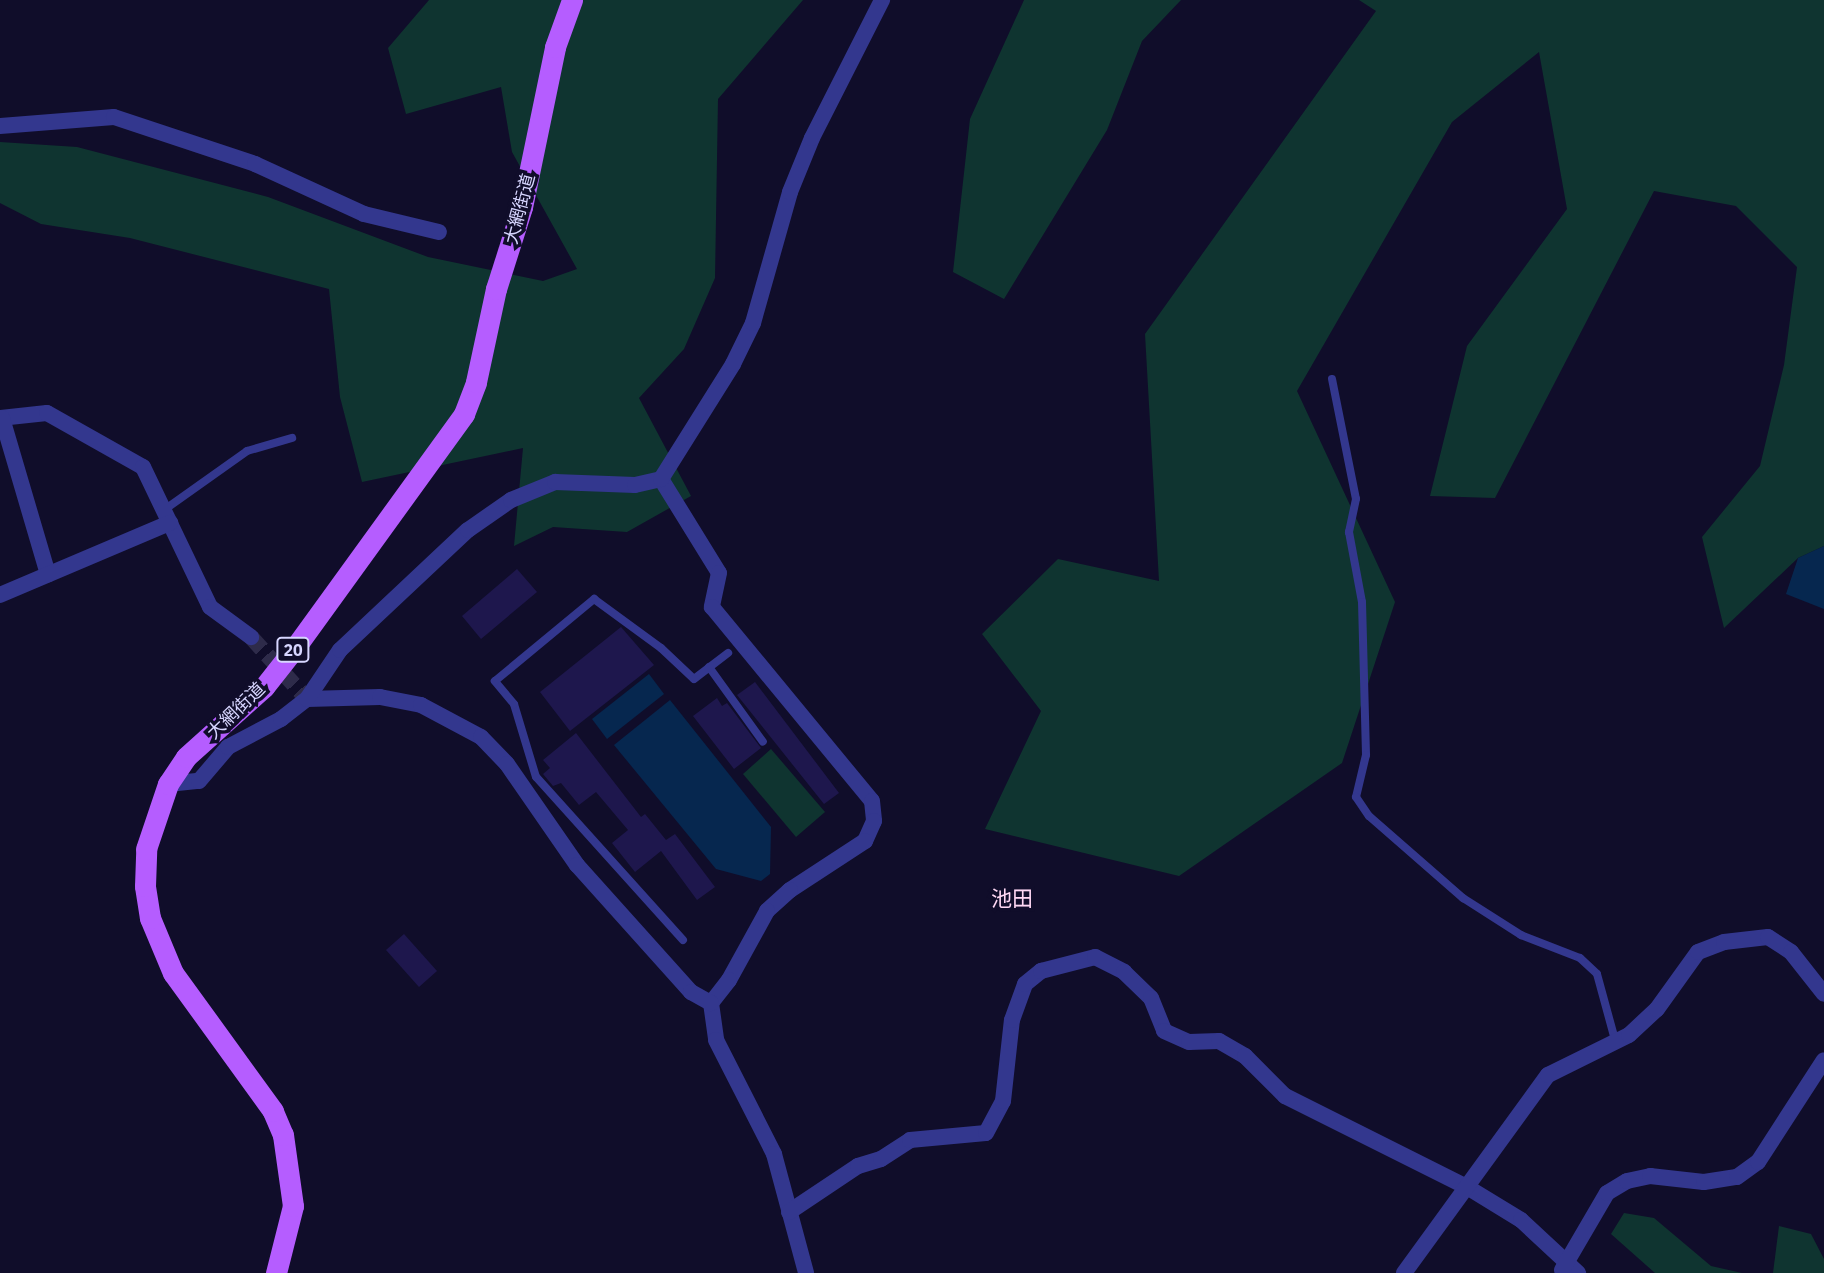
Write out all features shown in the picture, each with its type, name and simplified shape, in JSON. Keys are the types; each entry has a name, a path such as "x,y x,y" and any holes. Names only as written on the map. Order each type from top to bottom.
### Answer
{"main road":[{"name":"大網街道","path":"276,1273 293,1206 283,1135 273,1111 173,973 150,918 145,886 146,849 168,784 186,757 264,687 464,414 522,207 555,47 572,0"}],"street":[{"path":"168,784 199,780 228,747 281,719 307,699 340,650 468,530 511,500 555,482 635,485 662,479 733,364 753,323 790,192 812,138 882,0"},
{"path":"0,126 114,117 255,164 364,214 439,232"},
{"path":"48,573 1,418 47,414 143,467 210,607 251,637"},
{"path":"662,479 719,573 712,607 872,802 874,821 865,841 790,890 767,911 729,980 711,1003 716,1040 774,1154 806,1273"},
{"path":"0,596 48,573 95,559 167,517"},
{"path":"307,699 380,697 421,705 452,718 490,746 543,811 577,865 691,992 711,1003"},
{"path":"1404,1273 1548,1075 1629,1035 1657,1009 1698,951 1724,942 1768,937 1791,952 1824,994"},
{"path":"789,1212 858,1166 881,1159 910,1140 986,1133 1003,1101 1012,1020 1024,984 1041,971 1095,957 1124,972 1151,998 1164,1031 1189,1042 1219,1041 1245,1056 1285,1096 1467,1187 1521,1220 1562,1267 1578,1273"},
{"path":"1562,1267 1607,1194 1627,1181 1650,1176 1704,1182 1737,1177 1758,1162 1824,1060"}],"lane":[{"path":"1332,379 1356,499 1349,532 1362,602 1366,755 1356,797 1369,816 1463,898 1521,935 1580,958 1597,974 1615,1040"},
{"path":"167,517 247,451 292,438"},
{"path":"683,940 536,777 514,705 495,681 594,600 661,648 694,679 728,653"},
{"path":"709,667 763,742"},
{"path":"543,811 558,801"}],"green space":[{"path":"429,0 803,0 718,99 715,278 684,349 639,398 691,496 627,532 553,527 514,546 523,448 362,482 340,397 329,289 130,238 41,224 0,203 0,142 77,147 268,197 428,257 543,281 577,269 512,152 501,87 406,114 388,48"},
{"path":"1024,0 1181,0 1142,41 1107,130 1004,299 953,272 970,119"},
{"path":"1359,0 1824,0 1824,546 1798,558 1724,628 1702,537 1760,466 1784,365 1797,267 1736,206 1654,191 1495,498 1430,496 1467,346 1567,209 1539,52 1452,122 1297,391 1395,602 1342,763 1179,876 985,829 1041,711 982,634 1058,559 1159,581 1145,334 1376,11"},
{"path":"771,749 825,812 796,837 743,774"},
{"path":"1624,1213 1654,1218 1711,1266 1742,1273 1655,1273 1611,1234"},
{"path":"1779,1226 1811,1234 1824,1259 1824,1273 1773,1273"}],"water":[{"path":"1824,546 1824,609 1786,594 1798,558"},
{"path":"649,674 664,694 607,739 592,719"},
{"path":"670,700 771,827 770,874 761,881 716,869 614,745"}],"building":[{"path":"517,569 537,592 481,639 462,616"},
{"path":"621,627 654,665 570,731 540,692"},
{"path":"755,682 839,793 824,804 737,695"},
{"path":"717,698 722,706 727,703 761,748 734,769 693,716"},
{"path":"576,733 641,817 645,814 666,840 675,834 715,887 697,900 661,851 635,872 612,843 628,830 596,792 579,805 561,783 553,786 543,774 550,768 543,760"},
{"path":"404,934 437,971 419,987 386,950"}],"tunnel":[{"path":"251,637 307,699"}],"district":[{"name":"池田","path":"1012,898"}]}
